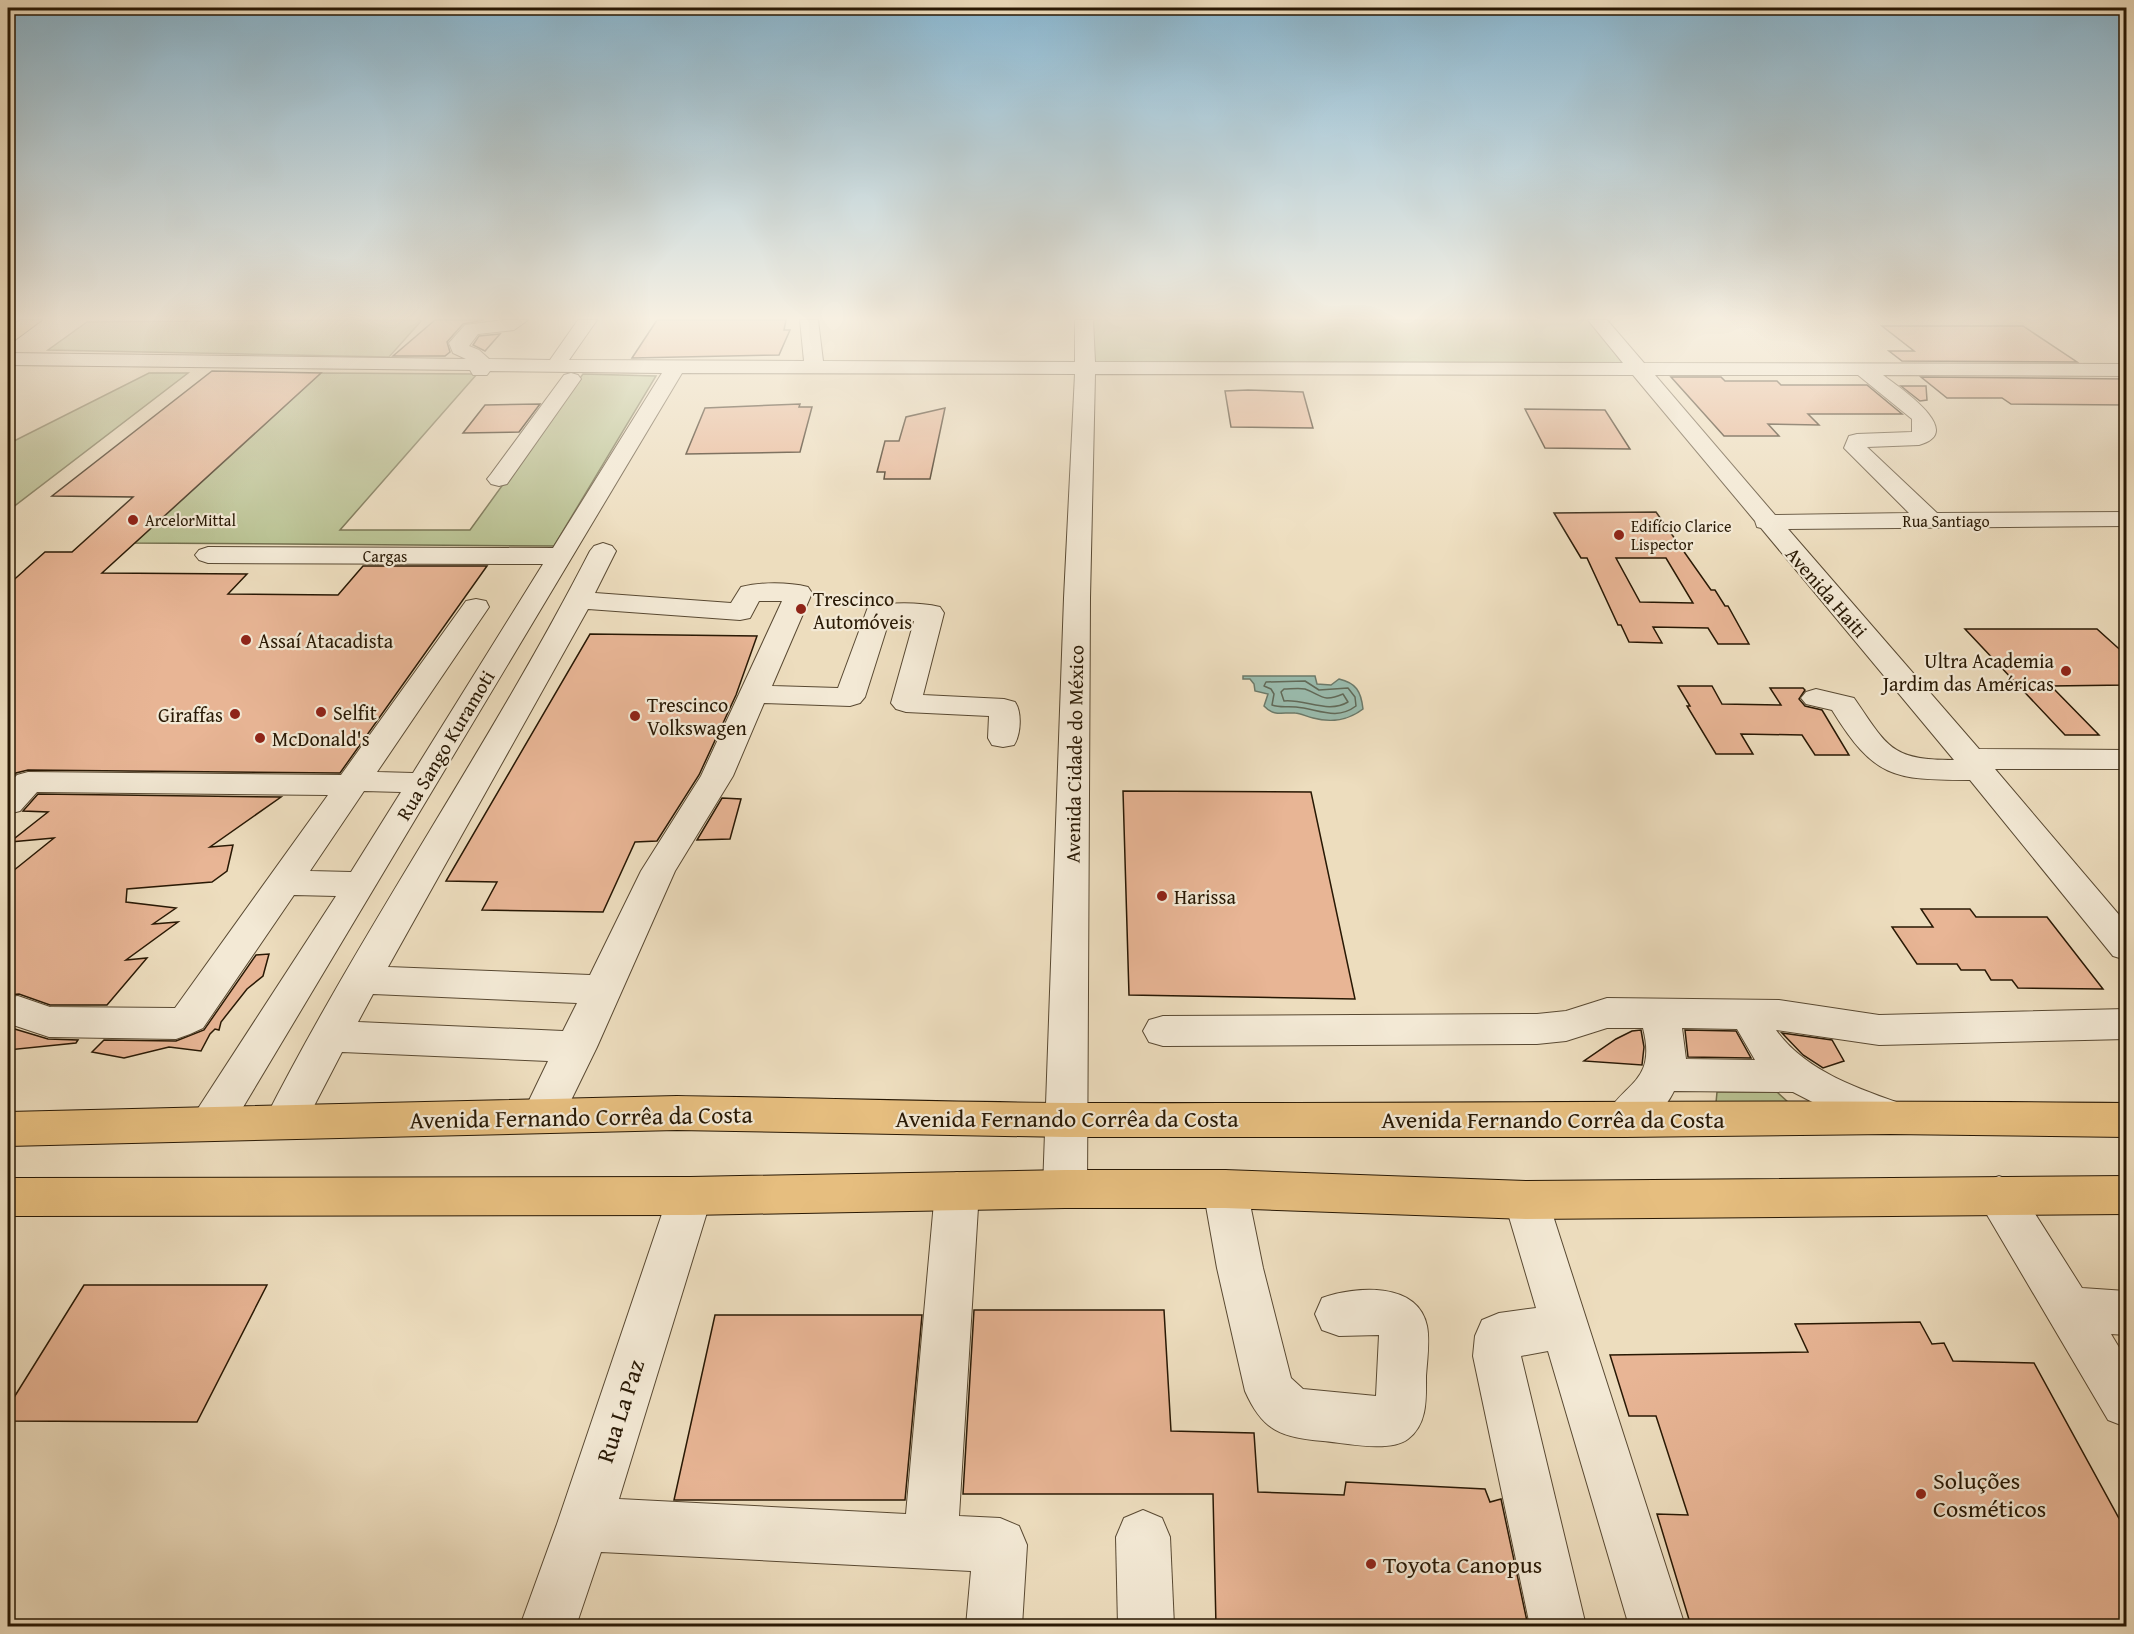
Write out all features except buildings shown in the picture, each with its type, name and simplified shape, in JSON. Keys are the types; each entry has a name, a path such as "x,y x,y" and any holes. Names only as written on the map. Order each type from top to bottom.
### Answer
{"highway":[{"name":"Avenida Fernando Corrêa da Costa","path":"8,1129 212,1122 677,1113 1066,1120 1624,1120 1890,1117 2127,1120"},
{"path":"8,1197 690,1196 1065,1189 1225,1189 1526,1200 2127,1195"}],"street":[{"path":"499,479 551,396"},
{"name":"Rua Sango Kuramoti","path":"212,1122 361,884 658,396"},
{"name":"Avenida Cidade do México","path":"1065,1189 1083,396"},
{"name":"Avenida Haiti","path":"1660,396 2127,947"},
{"path":"1896,396 1921,416 1924,422 1923,435 1919,438 1866,439 1857,441 1855,448 1931,521"},
{"name":"Rua Santiago","path":"1766,522 2127,519"},
{"path":"285,1121 330,1036 579,600 603,551"},
{"name":"Cargas","path":"208,555 561,556"},
{"path":"543,1115 658,871 717,776 799,593 750,593 740,612 579,600"},
{"path":"11,1013 49,1022 176,1024 189,1018 476,607"},
{"path":"754,694 850,697 878,613 930,613 906,704 1004,708 1003,738"},
{"path":"1816,698 1843,704 1853,720 1890,761 1905,767 2127,759"},
{"path":"8,804 28,782 422,783"},
{"path":"285,883 361,884"},
{"path":"362,980 603,990"},
{"path":"1163,1031 1537,1029 1566,1026 1607,1013 1779,1015 1879,1030 2127,1024"},
{"path":"1624,1120 1648,1096 1662,1075 1668,1055 1667,1041 1658,1014"},
{"path":"1749,1014 1767,1046 1802,1076 1851,1103 1890,1117"},
{"path":"330,1036 577,1047"},
{"path":"1662,1075 1802,1076"},
{"path":"1225,1189 1240,1268 1270,1391 1292,1413 1390,1422 1401,1409 1403,1326 1392,1313 1339,1314"},
{"path":"930,1542 957,1191"},
{"path":"1999,1195 2127,1404"},
{"name":"Rua La Paz","path":"548,1626 584,1524 690,1196"},
{"path":"1526,1200 1657,1626"},
{"path":"2068,1309 2127,1313"},
{"path":"1558,1626 1497,1356 1499,1336 1565,1326"},
{"path":"584,1524 1000,1545 994,1626"},
{"path":"1143,1537 1146,1626"}],"green space":[{"path":"103,396 158,396 8,511 8,444"},
{"path":"295,396 457,396 340,530 470,530 567,396 644,396 554,546 134,543"},
{"path":"1717,1092 1777,1092 1788,1102 1716,1103"}],"water":[{"path":"1243,676 1315,676 1317,684 1331,685 1339,679 1350,683 1357,689 1363,709 1352,716 1333,720 1320,720 1297,713 1275,713 1264,706 1268,694 1255,691 1250,679 1243,679"}],"place":[{"name":"ArcelorMittal","path":"133,520"},
{"name":"Edifício Clarice Lispector","path":"1619,535"},
{"name":"Trescinco Automóveis","path":"801,609"},
{"name":"Assaí Atacadista","path":"246,640"},
{"name":"Ultra Academia Jardim das Américas","path":"2066,671"},
{"name":"Selfit","path":"321,712"},
{"name":"Giraffas","path":"235,714"},
{"name":"Trescinco Volkswagen","path":"635,716"},
{"name":"McDonald's","path":"260,738"},
{"name":"Harissa","path":"1162,896"},
{"name":"Soluções Cosméticos","path":"1921,1494"},
{"name":"Toyota Canopus","path":"1371,1564"}]}
